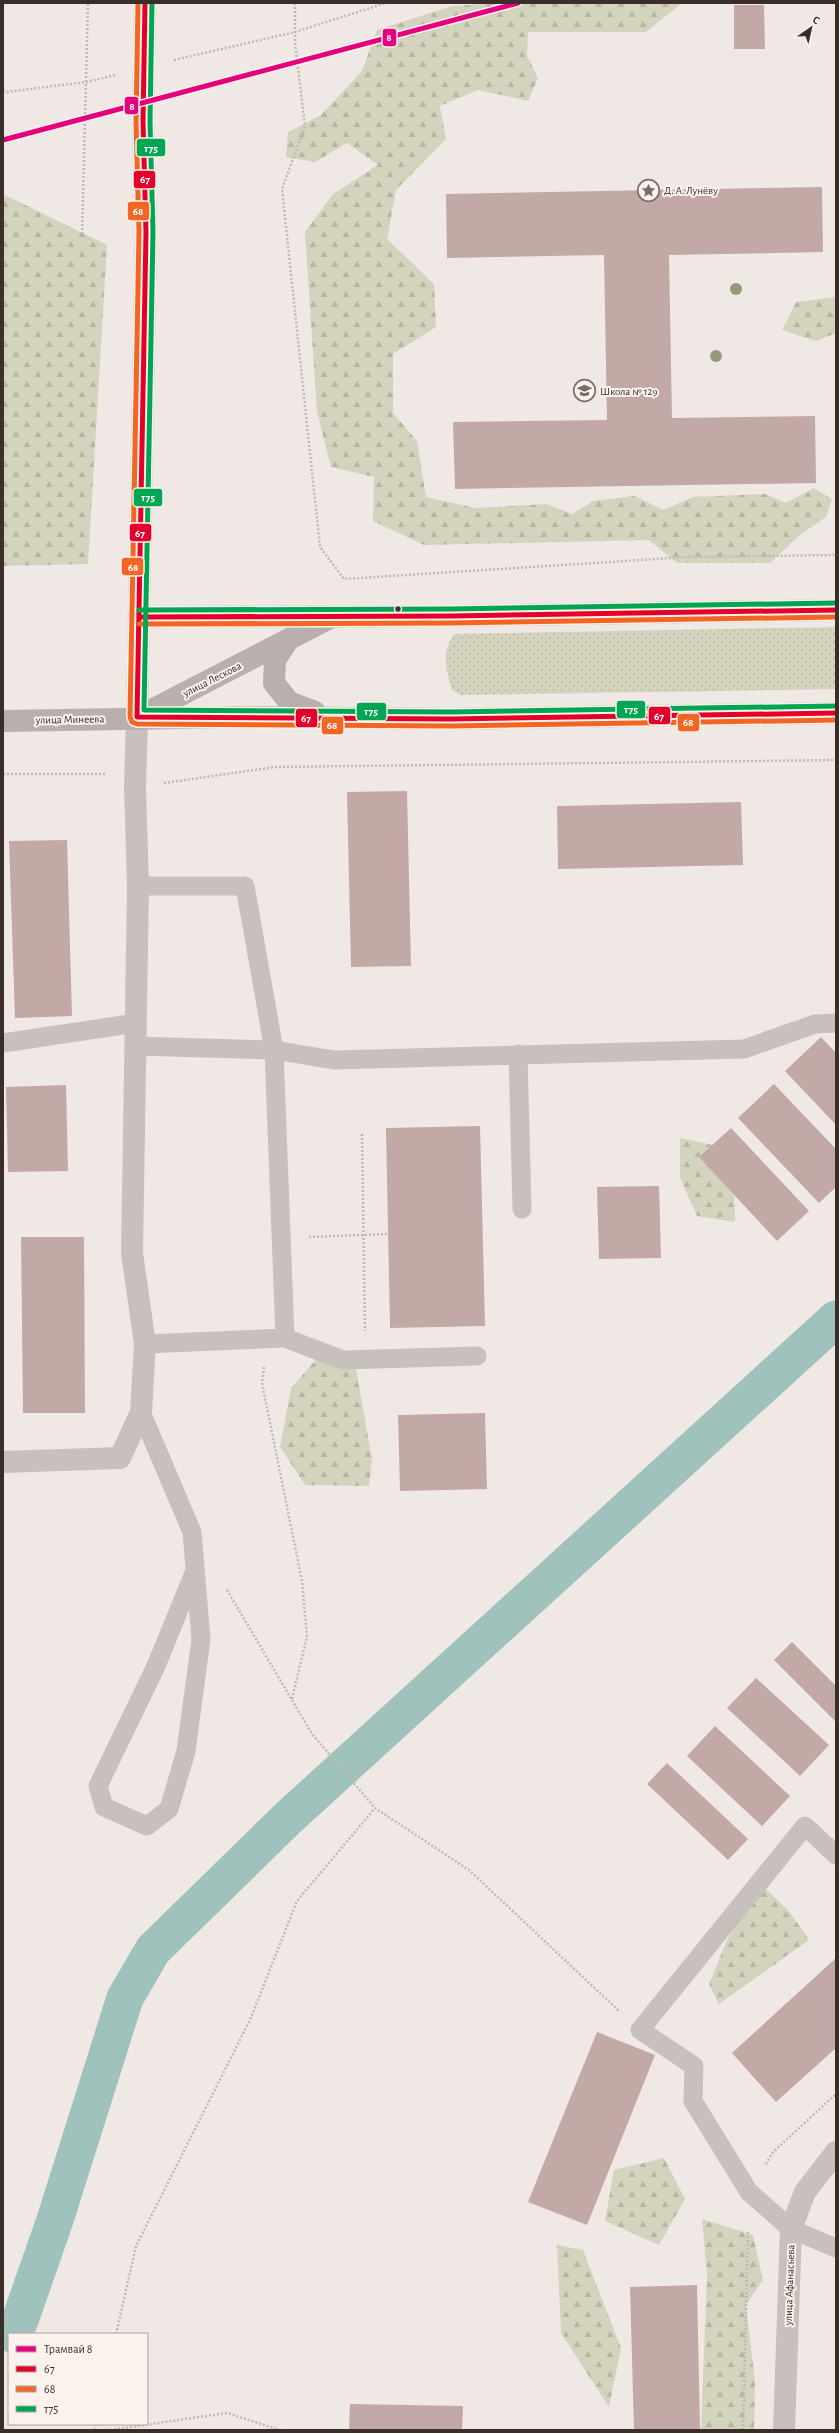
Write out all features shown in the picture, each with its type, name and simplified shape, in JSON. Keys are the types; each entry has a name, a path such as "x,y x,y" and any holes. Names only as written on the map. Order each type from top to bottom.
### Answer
{"main road":[{"path":"145,3 143,121 146,232 137,717 332,717 451,719 836,713"},
{"name":"улица Лескова","path":"137,717 332,616 836,610"},
{"path":"139,617 332,616"},
{"path":"289,639 276,660 274,683 289,702 332,717"},
{"name":"улица Минеева","path":"3,721 137,717"}],"street":[{"path":"3,1462 120,1458 141,1412 145,1344 132,1253 138,886 136,787 137,717"},
{"name":"улица Афанасьева","path":"784,2430 790,2229 805,2192 836,2152"}],"lane":[{"path":"138,886 245,886 274,1050 281,1238 276,1338"},
{"path":"3,1044 136,1023"},
{"path":"136,1046 274,1050 334,1060 744,1049 814,1024 836,1023"},
{"path":"518,1054 522,1209"},
{"path":"145,1344 276,1338 343,1360 477,1356"},
{"path":"141,1412 192,1532 194,1572 201,1639 186,1751 169,1808 147,1826 104,1807 98,1786 156,1666 194,1572"},
{"path":"836,1855 805,1826 640,2030 694,2066 693,2101 749,2192 790,2229 836,2248"}],"path":[{"path":"82,234 88,3"},
{"path":"295,3 295,32 305,126 282,189 320,547 344,579 687,557 836,555"},
{"path":"3,90 7,92 87,82 295,32 386,3"},
{"path":"3,774 102,773 136,787 275,767 836,760"},
{"path":"362,1134 365,1359"},
{"path":"281,1238 388,1234"},
{"path":"276,1338 262,1383 302,1581 308,1637 292,1700"},
{"path":"224,1586 312,1734 375,1808 469,1870 640,2030"},
{"path":"116,2333 136,2246 250,2020 297,1901 375,1808"},
{"path":"148,2424 227,2413 280,2430"},
{"path":"110,2430 144,2425"}],"green space":[{"path":"500,3 682,3 646,32 528,32 527,56 538,78 528,101 478,90 440,106 446,139 396,190 387,239 434,284 436,327 393,354 393,413 417,441 426,497 475,508 546,504 572,514 593,501 635,496 663,510 693,497 765,494 786,503 814,488 832,499 826,517 800,535 770,563 677,563 649,540 424,545 373,521 374,477 331,467 317,412 305,232 333,194 378,165 347,143 315,162 286,157 288,132 321,115 362,71 377,30 452,6"},
{"path":"3,194 107,245 88,564 3,566"},
{"path":"836,297 836,333 816,341 782,330 796,302"},
{"path":"836,627 836,689 460,695 452,690 446,662 447,648 454,634"},
{"path":"680,1138 713,1145 734,1164 735,1222 697,1216 680,1178"},
{"path":"328,1346 355,1363 372,1460 369,1486 305,1485 280,1447 291,1388"},
{"path":"763,1886 789,1911 809,1940 719,2004 709,1984 728,1938"},
{"path":"664,2158 685,2199 659,2245 605,2221 614,2170"},
{"path":"702,2219 753,2235 763,2280 746,2305 755,2382 754,2430 701,2430 707,2275"},
{"path":"557,2245 583,2250 621,2348 609,2407 561,2333"}],"building":[{"path":"734,5 764,5 765,49 734,49"},
{"path":"822,187 823,252 669,255 672,418 815,416 816,483 455,489 453,422 607,420 604,255 447,258 446,194"},
{"path":"407,791 411,966 351,967 347,792"},
{"path":"741,802 743,865 558,869 557,806"},
{"path":"67,840 72,1016 15,1018 9,841"},
{"path":"821,1037 836,1053 836,1125 785,1071"},
{"path":"774,1084 836,1149 836,1187 819,1203 738,1118"},
{"path":"66,1085 68,1171 8,1172 6,1087"},
{"path":"480,1126 485,1326 390,1328 386,1128"},
{"path":"731,1128 809,1211 777,1241 699,1157"},
{"path":"659,1186 661,1258 599,1259 597,1187"},
{"path":"21,1237 84,1237 85,1413 23,1413"},
{"path":"485,1413 487,1489 400,1491 398,1415"},
{"path":"792,1642 836,1686 836,1722 774,1660"},
{"path":"756,1678 829,1745 800,1776 727,1708"},
{"path":"715,1726 790,1796 762,1826 687,1756"},
{"path":"667,1763 748,1839 728,1860 647,1784"},
{"path":"836,1958 836,2048 776,2102 732,2053"},
{"path":"597,2032 655,2055 587,2225 528,2202"},
{"path":"697,2285 700,2430 634,2430 630,2287"},
{"path":"350,2404 463,2406 462,2430 349,2430"}],"waterway":[{"path":"13,2333 19,2323 55,2220 125,1998 153,1950 288,1818 836,1319"}],"tram line":[{"name":"8","path":"3,140 518,3"}],"transit line":[{"name":"68","path":"138,3 136,121 139,232 130,717 132,722 137,724 451,726 836,720"},
{"name":"67","path":"145,3 143,121 146,232 137,717 451,719 836,713"},
{"name":"т75","path":"152,3 150,121 153,232 144,710 451,712 836,706"},
{"name":"т75","path":"139,610 451,609 836,603"},
{"name":"67","path":"139,617 451,616 836,610"},
{"name":"68","path":"139,624 451,623 836,617"}],"place":[{"name":"Д. А. Лунёву","path":"648,190"},
{"name":"Школа № 129","path":"584,391"}]}
